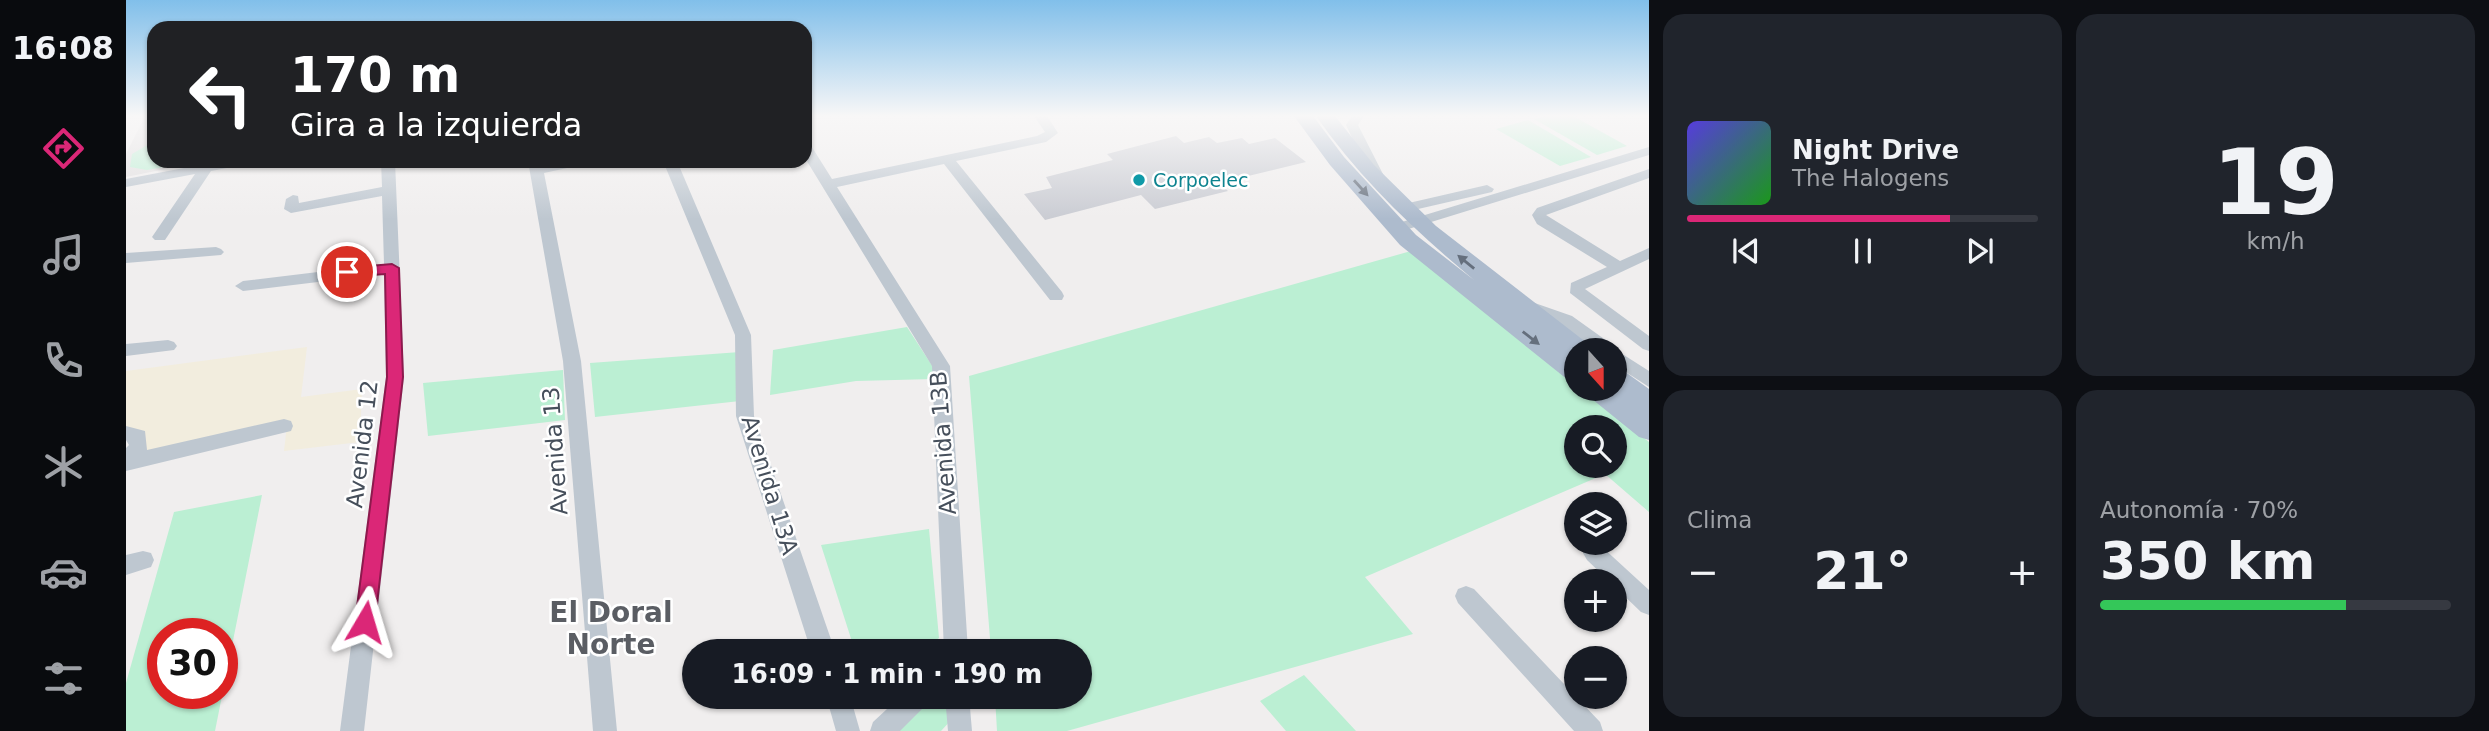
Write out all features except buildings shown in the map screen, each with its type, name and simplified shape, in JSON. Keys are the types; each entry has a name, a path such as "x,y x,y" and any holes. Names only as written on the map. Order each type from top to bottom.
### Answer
{"main road":[{"path":"1329,150 1337,161 1407,219 1564,339"},
{"path":"1353,150 1407,219 1474,293 1564,363"},
{"path":"1628,377 1649,403"},
{"path":"1613,401 1649,429"}],"street":[{"path":"828,184 985,150"},
{"path":"1364,150 1380,182"},
{"path":"1407,219 1649,151"},
{"name":"Avenida 13B","path":"812,158 941,366 955,639"},
{"path":"946,158 1056,296"},
{"path":"126,183 206,168"},
{"path":"160,237 206,168"},
{"name":"Avenida 12","path":"352,731 395,377 388,168"},
{"name":"Avenida 13","path":"536,168 572,361 604,731"},
{"name":"Avenida 13A","path":"673,168 743,335 745,416 818,639"},
{"path":"1617,266 1542,221 1539,215 1542,211 1649,173"},
{"path":"1407,219 1527,178"},
{"path":"291,210 390,190"},
{"path":"126,258 216,252"},
{"path":"1628,353 1646,345 1578,293 1577,287 1649,253"},
{"path":"243,286 392,268"},
{"path":"1519,304 1566,320 1588,338"},
{"path":"126,350 168,346"},
{"path":"1628,368 1649,380"},
{"path":"126,461 284,426"},
{"path":"126,433 138,436 139,447 126,461"},
{"path":"1596,555 1649,605"},
{"path":"1466,596 1591,731"},
{"path":"842,709 848,731"},
{"path":"882,731 905,709"}],"shaded area":[{"path":"128,150 147,150 147,168 170,168 126,177"}],"green space":[{"path":"139,150 147,150 147,168 159,168 147,170 130,167 132,154"},
{"path":"1533,150 1579,150 1591,157 1560,166"},
{"path":"1588,150 1613,150 1597,155"},
{"path":"1411,251 1564,374 1564,401 1597,401 1615,415 1564,415 1564,478 1596,478 1365,577 1413,634 1067,731 997,731 996,709 1092,709 1092,639 990,639 969,376"},
{"path":"907,327 933,367 934,379 856,381 770,395 773,350"},
{"path":"740,352 740,401 595,417 590,363"},
{"path":"563,370 565,420 428,436 423,383"},
{"path":"1627,425 1649,442 1649,512 1610,478 1627,478"},
{"path":"262,495 238,618 147,618 147,709 219,709 215,731 126,731 126,683 174,512"},
{"path":"929,529 939,638 851,639 821,545"},
{"path":"1304,675 1356,731 1286,731 1260,701"},
{"path":"911,709 953,709 953,718 941,731 888,731"}],"sand":[{"path":"307,347 301,397 362,389 360,442 284,451 287,425 126,461 142,446 126,431 126,371"}],"place":[{"name":"Corpoelec","path":"1139,180"}],"district":[{"name":"El Doral Norte","path":"611,628"}],"route":[{"path":"347,272 392,268 395,377 365,622"}]}
